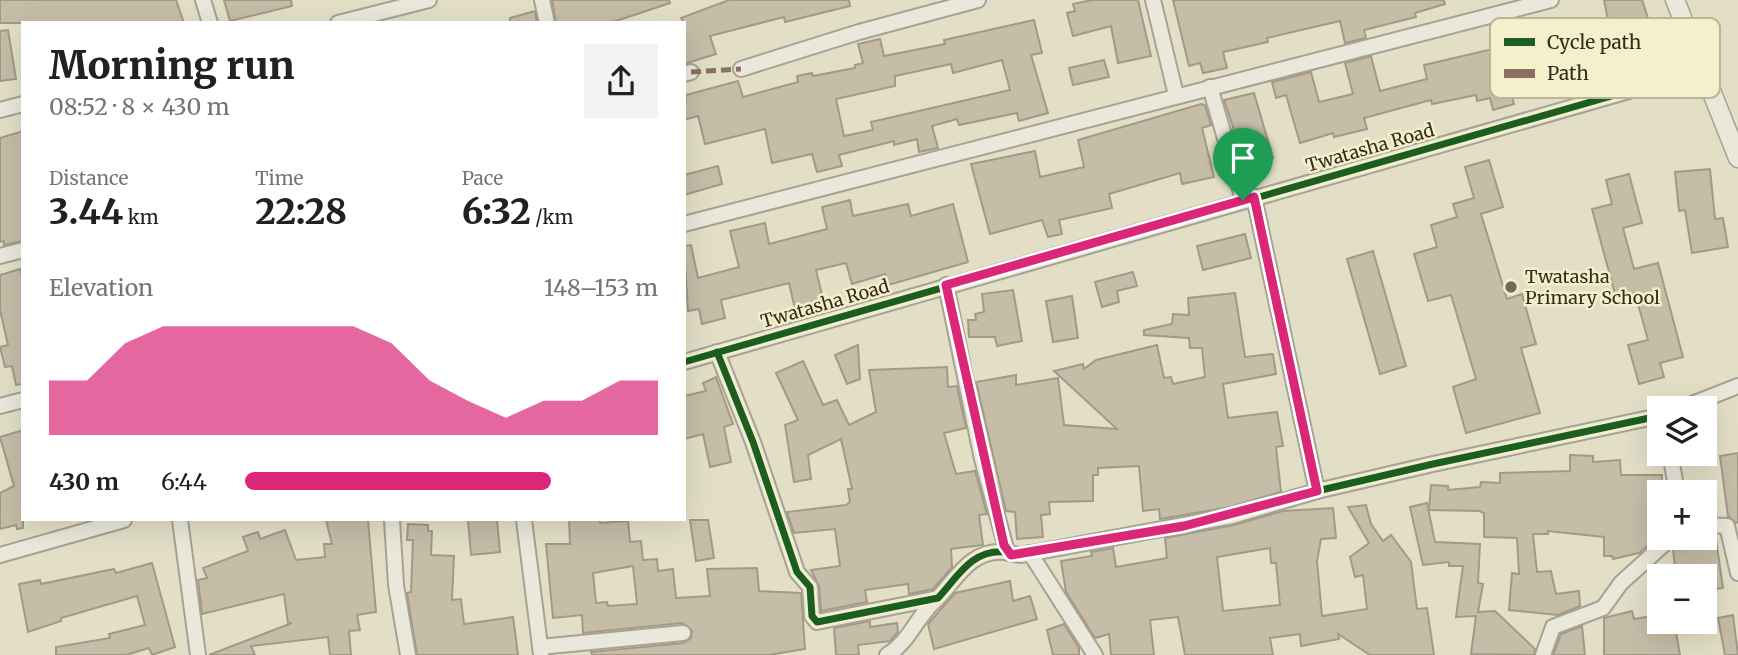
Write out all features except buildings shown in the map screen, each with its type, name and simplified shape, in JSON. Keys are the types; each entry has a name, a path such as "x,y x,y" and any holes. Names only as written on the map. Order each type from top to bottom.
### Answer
{"street":[{"path":"203,0 209,21"},
{"path":"346,21 429,0"},
{"path":"542,0 547,21"},
{"path":"741,69 859,32 978,0"},
{"path":"1153,0 1176,95"},
{"path":"686,223 1551,0"},
{"path":"1675,0 1682,18"},
{"path":"1210,87 1249,198 1317,491"},
{"name":"Twatasha Road","path":"686,361 1603,98"},
{"path":"1713,98 1738,158"},
{"path":"0,110 21,105"},
{"path":"0,256 21,251"},
{"path":"946,285 982,459 1007,552"},
{"path":"717,352 753,442 797,572 810,587 814,621 938,598"},
{"path":"1713,396 1738,386"},
{"path":"0,406 21,401"},
{"path":"887,655 908,639 925,609 938,598 967,563 981,557 1007,552 1011,555 1030,553 1208,521 1317,491 1566,434 1647,418"},
{"path":"0,555 120,521"},
{"path":"180,521 198,655"},
{"path":"392,521 396,585 408,655"},
{"path":"524,521 541,651 682,633"},
{"path":"1717,526 1727,526 1738,573"},
{"path":"1543,655 1553,627 1603,608 1621,583 1658,550"},
{"path":"1030,553 1095,655"}],"marked path":[{"path":"691,72 741,69"}],"cycle path":[{"path":"686,361 1604,98"},
{"path":"717,352 753,442 797,572 810,587 812,616 817,622 938,598 966,566 993,552 1021,555 1232,516 1317,491 1647,419"}],"place":[{"name":"Twatasha Primary School","path":"1511,287"}],"route":[{"path":"1254,197 1317,491 1232,516 1011,555 1004,545 982,459 946,285 1243,200 1254,197"}]}
